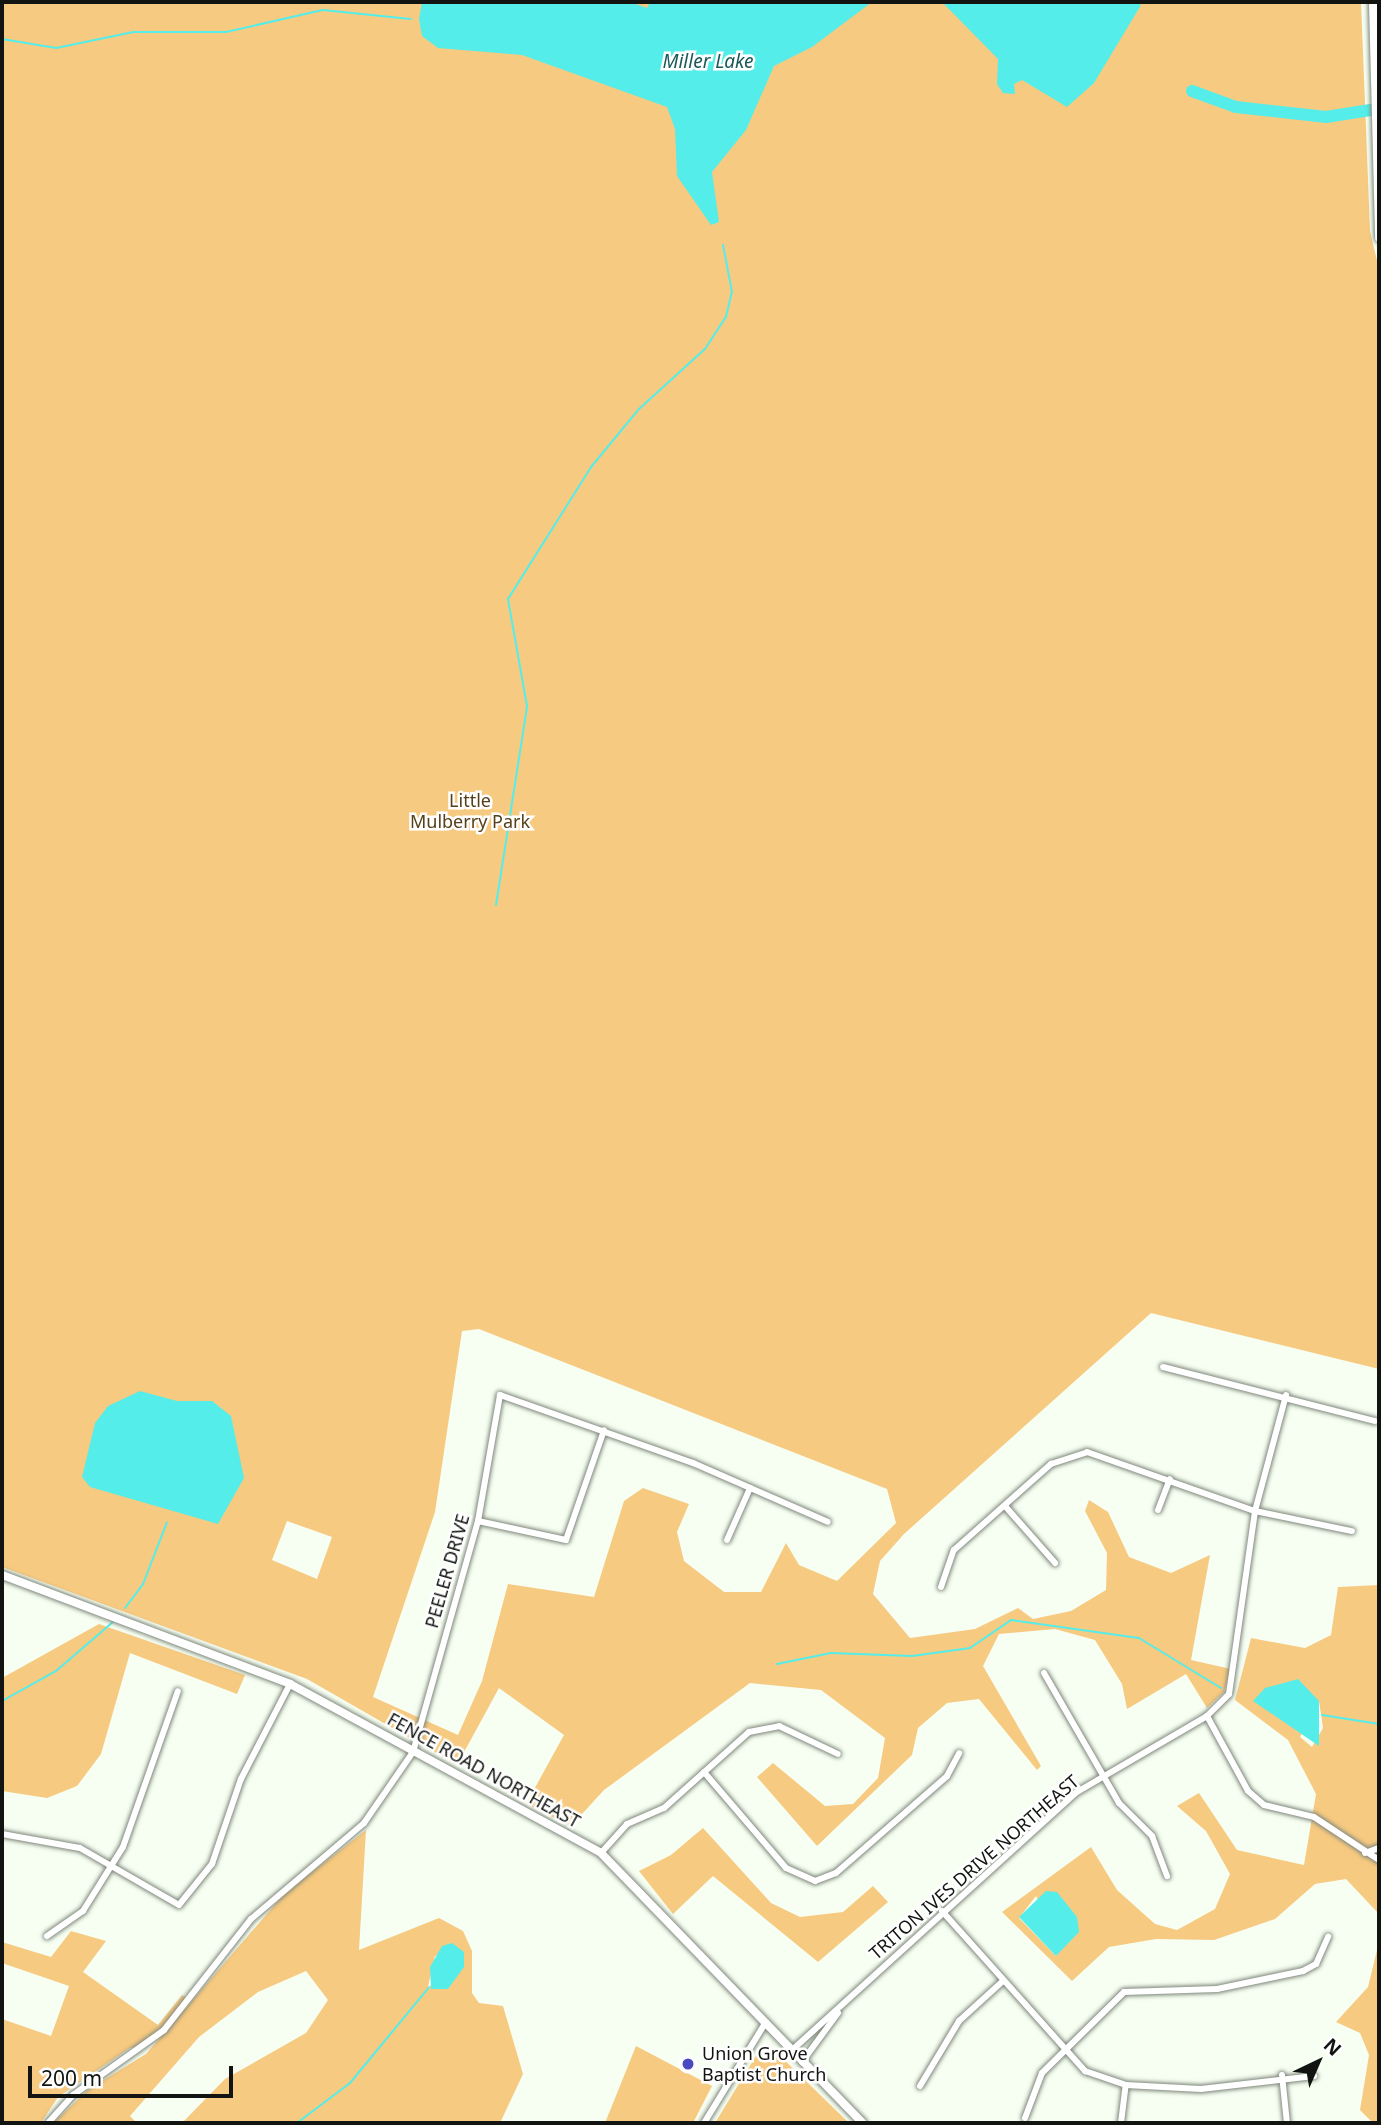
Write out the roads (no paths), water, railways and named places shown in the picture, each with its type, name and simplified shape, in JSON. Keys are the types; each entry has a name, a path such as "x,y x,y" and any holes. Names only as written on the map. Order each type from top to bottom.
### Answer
{"street":[{"path":"1373,2 1379,238"},
{"path":"1163,1367 1286,1395 1375,1421"},
{"name":"PEELER DRIVE","path":"48,2123 73,2095 164,2030 251,1919 364,1823 413,1752 478,1521 500,1395 604,1430"},
{"name":"TRITON IVES DRIVE NORTHEAST","path":"790,2051 841,2008 942,1911 1104,1775 1207,1716 1229,1694 1237,1674 1255,1511 1286,1395"},
{"path":"478,1521 566,1540 604,1430 828,1522"},
{"path":"941,1587 954,1550 1051,1464 1087,1452 1255,1511 1352,1531"},
{"path":"1157,1510 1170,1479"},
{"path":"727,1540 750,1488"},
{"path":"1006,1506 1055,1563"},
{"name":"FENCE ROAD NORTHEAST","path":"2,1575 290,1684 601,1853 764,2025 863,2123"},
{"path":"1044,1673 1119,1803 1152,1836 1167,1876"},
{"path":"2,1834 67,1843 172,1903 184,1902 220,1847 241,1779 290,1684"},
{"path":"47,1936 83,1911 131,1827 178,1690"},
{"path":"1207,1716 1248,1791 1264,1805 1314,1817 1379,1860"},
{"path":"601,1853 627,1824 664,1808 704,1772 764,1726 779,1726 838,1754"},
{"path":"704,1772 786,1868 815,1881 836,1873 947,1776 959,1753"},
{"path":"1365,1853 1379,1848"},
{"path":"942,1911 1065,2052 1085,2071 1126,2085 1201,2089 1282,2075 1314,2076"},
{"path":"1025,2118 1042,2073 1124,1992 1217,1989 1303,1971 1316,1964 1328,1937"},
{"path":"920,2086 959,2021 1003,1981"},
{"name":"TRITON IVES DRIVE NORTHEAST","path":"802,2062 841,2008"},
{"path":"704,2123 764,2025"},
{"path":"1282,2075 1287,2123"},
{"path":"1121,2123 1126,2085"}],"water":[{"name":"Miller Lake","path":"422,2 630,2 647,8 650,2 872,2 812,47 774,66 746,130 712,172 719,222 711,225 677,176 675,129 667,107 522,55 438,48 422,36 419,19"},
{"path":"942,2 1136,2 1141,5 1094,83 1067,107 1022,80 1014,84 1015,94 1003,93 997,84 998,59"},
{"path":"140,1391 177,1401 212,1401 231,1416 244,1478 218,1524 90,1487 82,1477 95,1423 108,1406"},
{"path":"1298,1679 1319,1701 1319,1746 1253,1701 1265,1688"},
{"path":"1046,1891 1057,1892 1077,1917 1079,1932 1056,1956 1019,1917"},
{"path":"452,1943 464,1952 464,1967 448,1989 431,1989 430,1967 442,1946"}],"waterway":[{"path":"2,39 56,48 133,32 226,32 323,10 411,19"},
{"path":"1192,91 1236,107 1326,117 1370,110"},
{"path":"496,905 527,706 508,599 591,467 639,409 705,349 726,317 732,292 723,245"},
{"path":"125,1608 143,1584 167,1522"},
{"path":"777,1664 831,1653 912,1656 970,1648 1011,1620 1139,1638 1221,1688"},
{"path":"2,1701 56,1671 113,1622"},
{"path":"1322,1715 1379,1724"},
{"path":"297,2123 350,2083 429,1987"}],"place":[{"name":"Union Grove Baptist Church","path":"688,2064"}],"park label":[{"name":"Little Mulberry Park","path":"470,811"}]}
